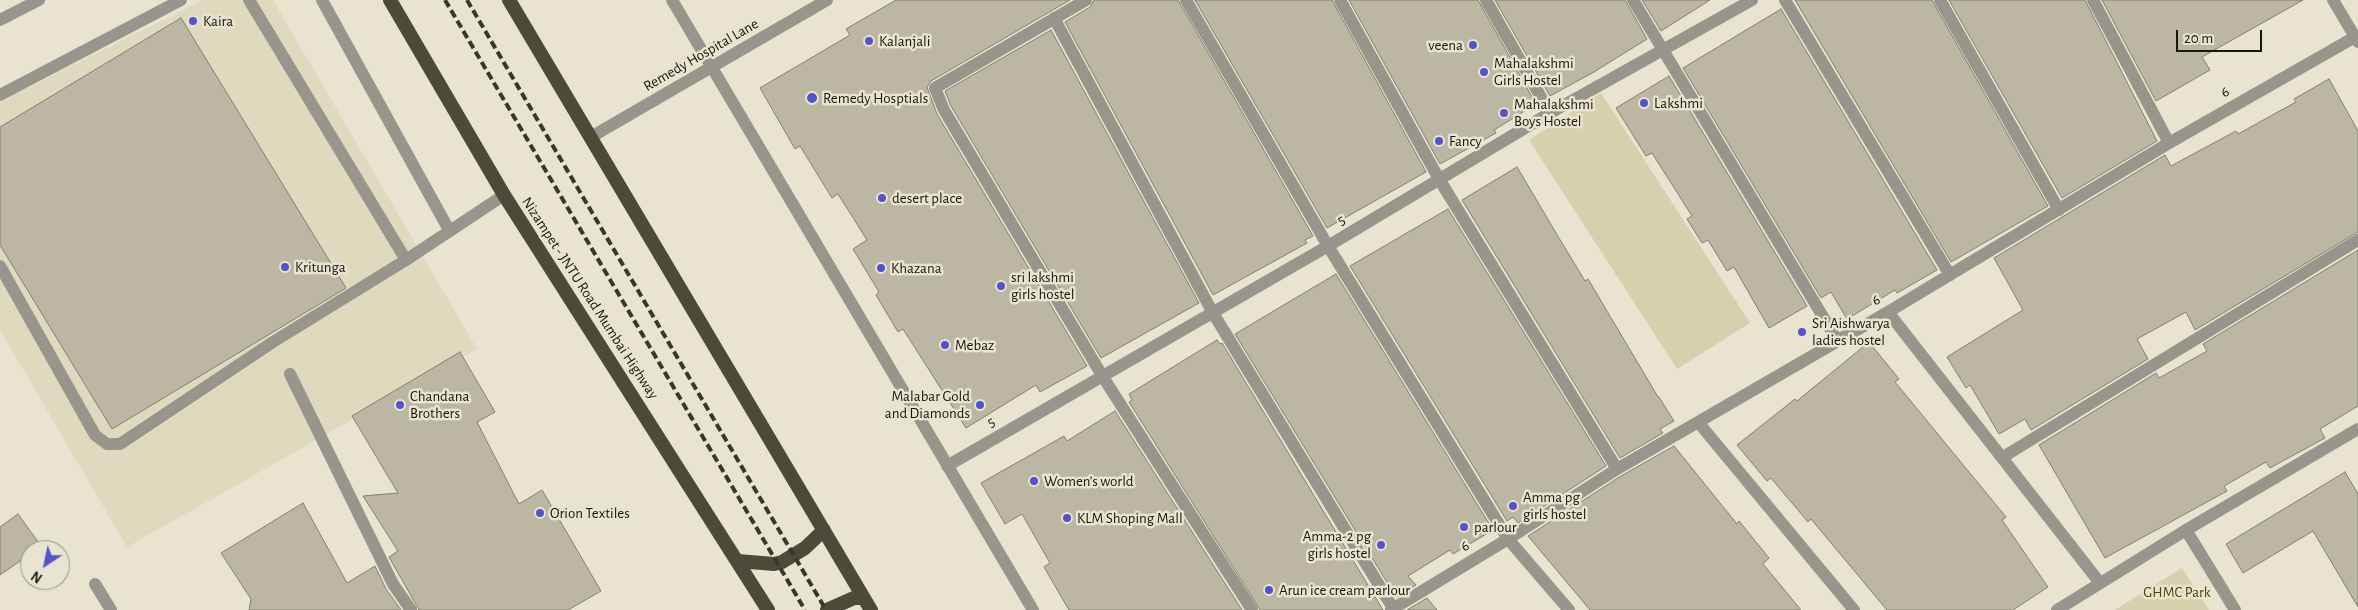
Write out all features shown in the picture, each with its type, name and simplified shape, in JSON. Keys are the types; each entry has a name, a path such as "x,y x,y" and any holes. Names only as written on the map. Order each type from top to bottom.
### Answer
{"highway":[{"name":"Nizampet - JNTU Road Mumbai Highway","path":"390,0 504,195 738,560 768,610"},
{"path":"509,0 871,610"},
{"path":"738,560 774,564 782,562 805,548 824,530"},
{"path":"827,610 854,598 863,598"}],"street":[{"path":"0,20 39,0"},
{"path":"0,95 182,0"},
{"path":"249,0 406,260"},
{"path":"322,0 449,230"},
{"path":"672,0 1033,610"},
{"name":"Remedy Hospital Lane","path":"591,137 827,0"},
{"path":"1086,0 935,88 944,110 1103,377 1252,610"},
{"path":"1186,0 1328,246 1508,539 1570,610"},
{"path":"1340,0 1439,179 1617,469"},
{"path":"1486,0 1550,113"},
{"path":"1633,0 1662,52 1837,340 1888,312 2100,583"},
{"name":"5","path":"947,466 1214,313 1550,113 1752,0"},
{"path":"1785,0 1950,274"},
{"path":"1940,0 2059,210"},
{"path":"2093,0 2169,143"},
{"path":"2333,0 2356,39"},
{"path":"1054,18 1214,313 1392,609"},
{"name":"6","path":"1392,609 1508,539 1617,469 1888,312 2169,143 2356,39"},
{"path":"0,266 95,435 107,444 120,444 273,342 406,260 504,195"},
{"path":"2003,457 2358,240"},
{"path":"290,374 393,584 411,610"},
{"path":"1698,422 1854,610"},
{"path":"2057,610 2186,530 2356,434"},
{"path":"2186,530 2235,610"},
{"path":"95,584 111,610"}],"shaded area":[{"path":"203,0 273,0 477,349 127,547 0,330 0,102"}],"green space":[{"path":"1601,93 1750,323 1677,369 1529,140"},
{"name":"GHMC Park","path":"2182,568 2209,610 2115,610"}],"building":[{"path":"896,0 1070,0 931,81 927,87 937,114 1087,366 1040,392 1036,385 966,428 903,329 898,332 876,295 879,292 853,249 867,240 838,194 832,198 800,146 795,149 760,88 850,35 846,29"},
{"path":"1094,0 1178,0 1313,236 1305,240 1307,243 1213,295 1065,22 1090,7"},
{"path":"1195,0 1332,0 1426,172 1327,228"},
{"path":"1349,0 1478,0 1536,104 1494,130 1496,133 1440,164"},
{"path":"1495,0 1625,0 1647,39 1594,72 1550,96"},
{"path":"1642,0 1710,0 1661,31"},
{"path":"1795,0 1932,0 2048,206 1951,262"},
{"path":"1949,0 2085,0 2157,141 2062,198"},
{"path":"2102,0 2303,0 2202,57 2210,70 2156,101"},
{"path":"1781,9 1937,270 1897,293 1895,290 1847,319 1831,292 1821,298 1683,68"},
{"path":"181,18 346,288 112,429 0,245 0,127"},
{"path":"1051,30 1199,303 1101,358 951,106 945,91"},
{"path":"1669,76 1807,306 1769,328 1734,267 1727,271 1708,240 1702,243 1687,219 1692,216 1652,153 1646,156 1616,108"},
{"path":"2329,79 2358,131 2358,232 2195,330 2186,312 2137,339 2148,359 2031,430 2025,419 1999,434 1970,385 1966,388 1947,357 2023,310 1994,258 2165,155 2171,166 2236,131 2238,134 2296,102 2294,99"},
{"path":"1517,167 1585,281 1588,279 1674,421 1660,429 1663,433 1620,458 1462,200"},
{"path":"1448,209 1606,466 1518,523 1513,517 1507,521 1350,266"},
{"path":"2358,250 2358,406 2320,429 2325,438 2270,468 2266,462 2224,486 2227,491 2105,558 2039,445 2156,373 2159,378 2207,351 2203,344"},
{"path":"1336,274 1493,530 1453,554 1450,550 1408,576 1416,585 1396,597 1235,334"},
{"path":"1217,340 1220,344 1222,343 1383,610 1260,610 1129,402 1132,400 1129,394"},
{"path":"1869,342 1899,379 1895,382 2006,517 2002,520 2048,587 2013,610 1887,610 1811,519 1808,522 1771,478 1767,481 1737,445 1795,399 1797,401"},
{"path":"460,352 495,412 477,422 519,504 542,490 601,591 568,610 419,610 389,557 398,551 363,496 398,493 352,416"},
{"path":"1115,411 1242,610 1069,610 1044,567 1050,563 1022,514 1005,524 981,483 1064,436 1067,441"},
{"path":"1674,446 1737,524 1739,521 1769,558 1763,564 1801,610 1590,610 1528,536 1621,476"},
{"path":"2345,472 2358,494 2358,607 2313,531 2243,573 2226,544"},
{"path":"303,503 347,583 375,566 386,589 401,610 249,610 251,599 221,553"},
{"path":"18,514 37,540 20,540 20,561 0,575 0,527"},
{"path":"1427,598 1437,610 1407,610"}],"railway":[{"path":"445,0 805,610"},
{"path":"467,0 826,610"}],"place":[{"name":"Kaira","path":"193,21"},
{"name":"Kalanjali","path":"869,41"},
{"name":"veena","path":"1473,45"},
{"name":"Mahalakshmi Girls Hostel","path":"1484,72"},
{"name":"Remedy Hosptials","path":"812,98"},
{"name":"Lakshmi","path":"1644,103"},
{"name":"Mahalakshmi Boys Hostel","path":"1504,113"},
{"name":"Fancy","path":"1439,141"},
{"name":"desert place","path":"882,198"},
{"name":"Kritunga","path":"285,267"},
{"name":"Khazana","path":"881,268"},
{"name":"sri lakshmi girls hostel","path":"1001,286"},
{"name":"Sri Aishwarya ladies hostel","path":"1802,332"},
{"name":"Mebaz","path":"945,345"},
{"name":"Chandana Brothers","path":"400,405"},
{"name":"Malabar Gold and Diamonds","path":"980,405"},
{"name":"Women’s world","path":"1034,481"},
{"name":"Amma pg girls hostel","path":"1513,506"},
{"name":"Orion Textiles","path":"540,513"},
{"name":"KLM Shoping Mall","path":"1067,518"},
{"name":"parlour","path":"1464,527"},
{"name":"Amma-2 pg girls hostel","path":"1381,545"},
{"name":"Arun ice cream parlour","path":"1269,590"}]}
